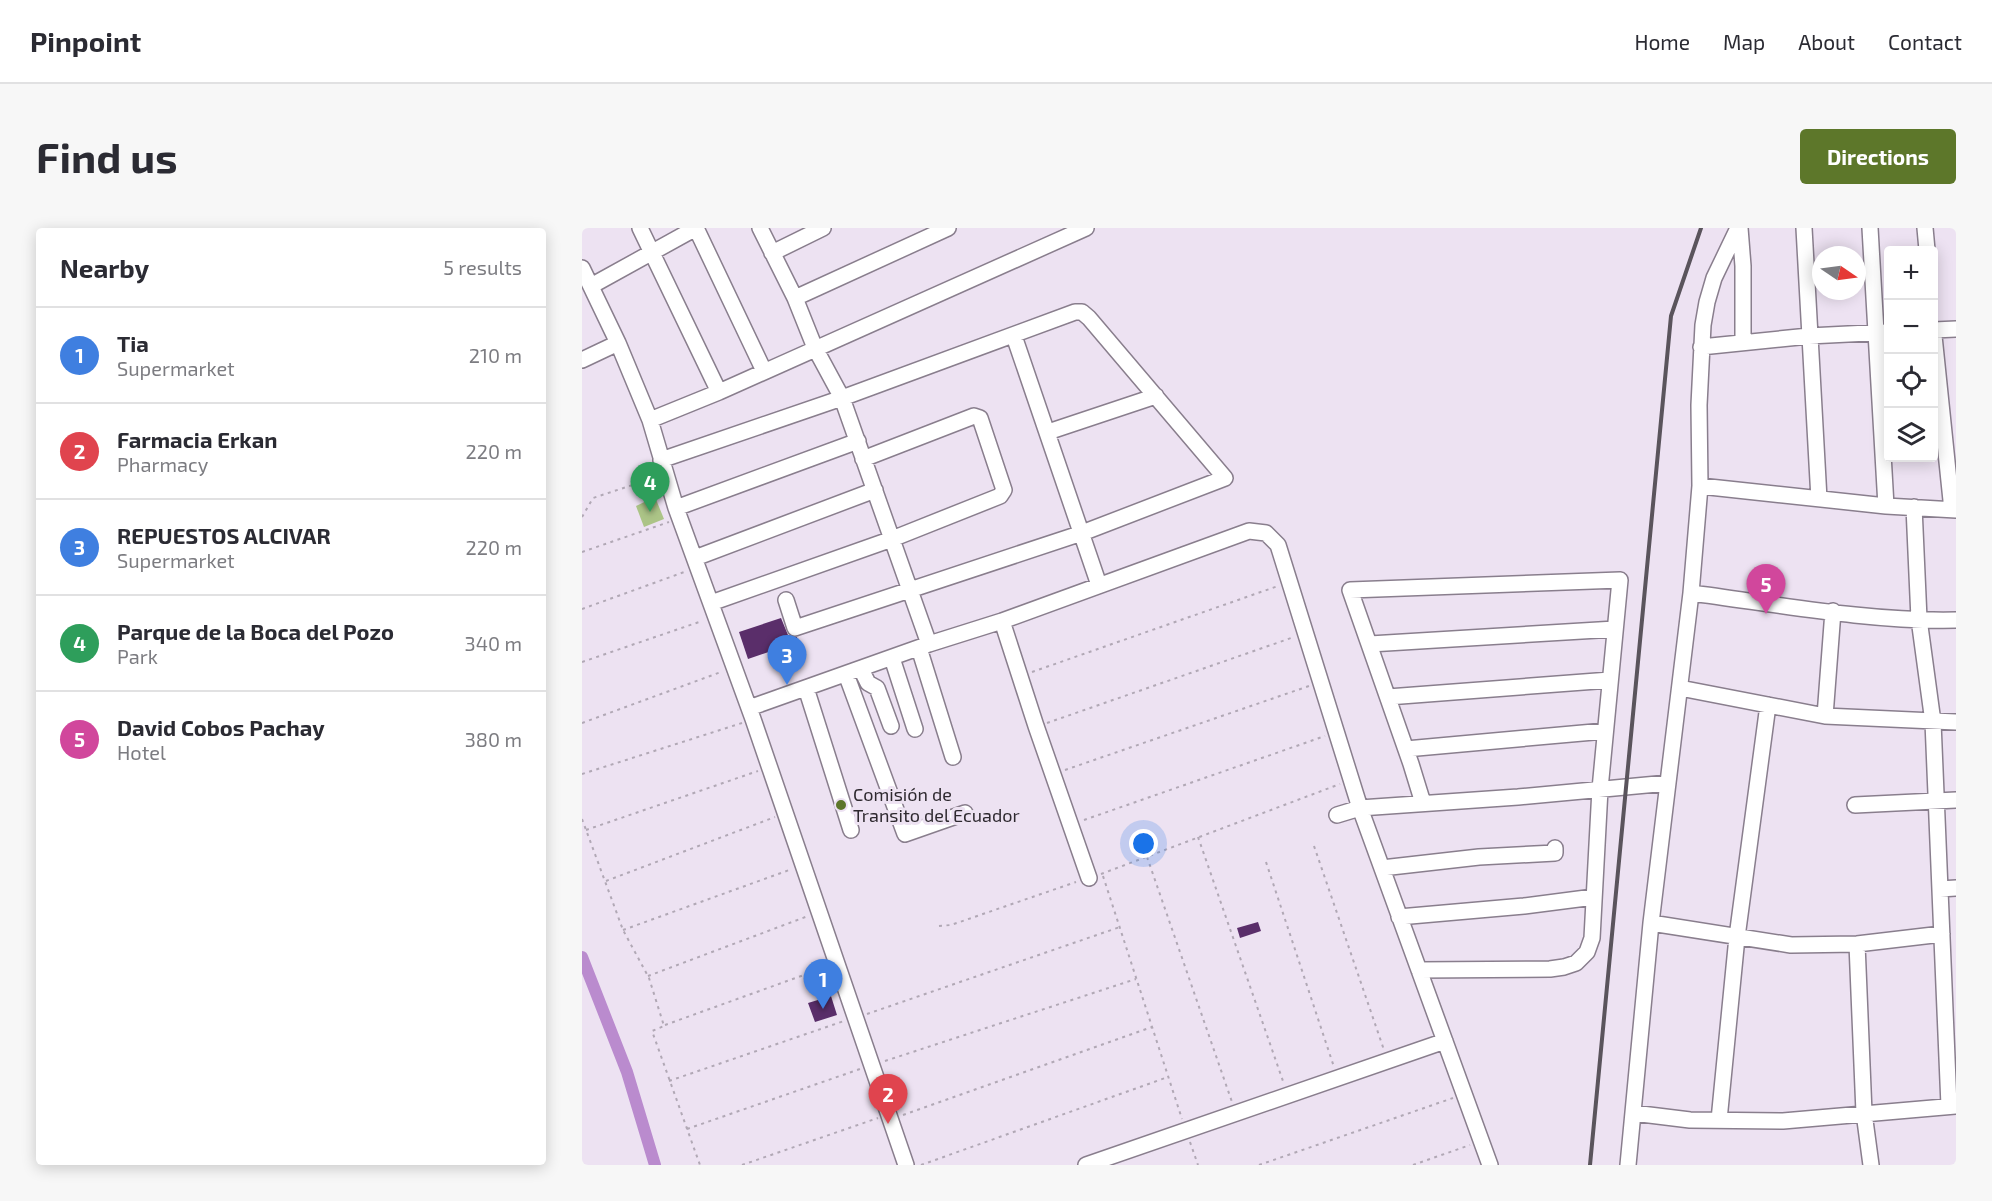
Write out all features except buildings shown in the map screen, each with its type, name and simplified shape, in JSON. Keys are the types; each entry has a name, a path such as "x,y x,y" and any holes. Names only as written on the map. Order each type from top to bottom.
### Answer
{"street":[{"path":"640,228 719,392"},
{"path":"591,286 696,228 764,370"},
{"path":"760,228 795,298 815,348 842,398 858,441 909,589 953,757"},
{"path":"772,253 824,228"},
{"path":"795,298 948,228"},
{"path":"650,420 719,392 1086,228"},
{"path":"1739,228 1743,266 1743,342"},
{"path":"1628,1165 1651,923 1691,593 1700,486 1701,347 1707,302 1712,286 1739,228"},
{"path":"1804,228 1819,499"},
{"path":"1870,228 1882,332 1886,506"},
{"path":"1925,228 1927,246"},
{"path":"582,268 618,343 650,420 678,513 735,667 819,912 838,952 856,1017 906,1165"},
{"path":"663,467 842,398 1075,312 1082,312 1225,478 1082,533 795,628 786,600"},
{"path":"1938,330 1956,329"},
{"path":"1701,347 1809,336 1882,332"},
{"path":"1014,336 1100,585"},
{"path":"582,360 618,343"},
{"path":"1700,486 1886,506 1954,510 1936,354"},
{"path":"1048,432 1156,396"},
{"path":"713,609 1000,496 1004,490 980,418 974,416 863,459"},
{"path":"678,513 858,441"},
{"path":"696,563 875,490"},
{"path":"1633,1113 1690,1120 1783,1121 1952,1106 1942,934 1934,722 1919,619 1914,507"},
{"path":"751,714 806,688 1002,621 1250,531 1266,533 1278,545 1360,808 1490,1165"},
{"path":"1419,970 1550,969 1576,963 1587,952 1592,938 1600,789 1620,580 1350,590 1423,803"},
{"path":"1691,593 1833,611 1956,620"},
{"path":"1825,716 1833,611"},
{"path":"1002,621 1071,824 1096,876"},
{"path":"1370,644 1615,629"},
{"path":"892,658 915,729"},
{"path":"854,671 868,683 878,687 891,726"},
{"path":"854,671 905,834 964,813"},
{"path":"1388,697 1610,680"},
{"path":"806,688 851,830"},
{"path":"1680,688 1825,716 1956,722"},
{"path":"1719,1120 1737,937 1768,705"},
{"path":"1406,749 1605,731"},
{"path":"1336,816 1360,808 1668,783"},
{"path":"1855,805 1956,800"},
{"path":"1382,868 1479,857 1556,853 1555,848"},
{"path":"1940,889 1956,888"},
{"path":"1400,917 1594,897"},
{"path":"1651,923 1791,945 1857,944 1942,934"},
{"path":"1857,944 1864,1113 1871,1165"},
{"path":"1086,1165 1445,1041"}],"path":[{"path":"582,517 593,498 663,467"},
{"path":"582,552 678,513"},
{"path":"582,609 696,563"},
{"path":"1020,676 1289,582"},
{"path":"582,662 713,609"},
{"path":"1036,726 1305,633"},
{"path":"582,723 735,667"},
{"path":"1053,774 1321,682"},
{"path":"582,774 751,714"},
{"path":"1071,824 1336,732"},
{"path":"586,830 770,767"},
{"path":"939,926 951,925 1096,876 1351,780"},
{"path":"605,882 786,813"},
{"path":"582,819 623,930 648,976 664,1026"},
{"path":"1198,837 1288,1096"},
{"path":"1314,846 1388,1061"},
{"path":"1147,857 1236,1114"},
{"path":"1266,862 1338,1078"},
{"path":"623,930 803,865"},
{"path":"1096,876 1120,927 1198,1165"},
{"path":"648,976 819,912"},
{"path":"669,1081 1120,927"},
{"path":"700,1165 651,1031 838,952"},
{"path":"687,1129 1136,978"},
{"path":"742,1165 1152,1027"},
{"path":"921,1165 1168,1077"},
{"path":"1259,1165 1464,1094"},
{"path":"1413,1165 1481,1141"}],"green space":[{"path":"655,497 664,519 644,527 636,506"}],"waterway":[{"path":"582,957 627,1072 655,1165"}],"railway":[{"path":"1590,1165 1671,316 1701,228"}],"place":[{"name":"Parque de la Boca del Pozo","path":"650,512"},
{"name":"David Cobos Pachay","path":"1766,614"},
{"name":"REPUESTOS ALCIVAR","path":"787,685"},
{"name":"Comisión de Transito del Ecuador","path":"841,805"},
{"name":"Tia","path":"823,1009"},
{"name":"Farmacia Erkan","path":"888,1124"}]}
